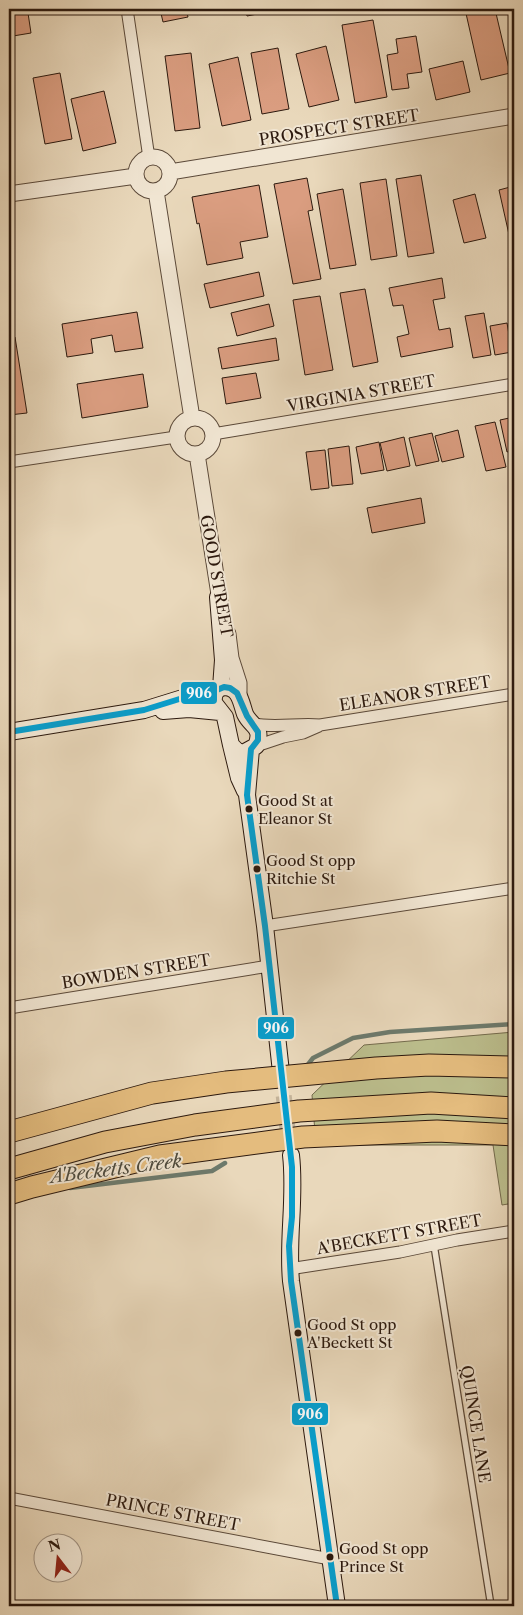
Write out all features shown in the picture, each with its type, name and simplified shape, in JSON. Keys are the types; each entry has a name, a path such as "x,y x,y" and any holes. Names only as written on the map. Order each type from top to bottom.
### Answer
{"highway":[{"path":"9,1132 152,1093 226,1082 336,1071 429,1065 514,1067"},
{"path":"9,1169 106,1142 195,1125 289,1112 431,1103 514,1108"},
{"path":"9,1194 160,1156 303,1137 437,1131 514,1135"}],"main road":[{"path":"218,597 223,660 214,703 225,717 239,778 247,795"},
{"path":"9,732 144,710 202,692 218,691 229,687 235,690 246,715 254,724 259,735 254,748 247,795 281,1072"},
{"path":"144,710 171,711 189,709 220,712"},
{"path":"231,745 239,753 254,748"},
{"path":"291,1156 290,1269 337,1606"}],"street":[{"path":"127,9 149,158"},
{"name":"PROSPECT STREET","path":"170,172 514,116"},
{"path":"149,158 165,162 170,172 168,182 156,191 145,189 141,186 136,176 139,165 149,158"},
{"path":"9,194 136,176"},
{"path":"156,191 192,418"},
{"name":"VIRGINIA STREET","path":"213,434 514,384"},
{"path":"192,418 198,418 208,423 213,434 211,445 203,453 186,452 178,443 176,437 180,425 185,420 192,418"},
{"path":"9,462 176,437"},
{"name":"GOOD STREET","path":"197,454 218,597 228,634 231,658 240,683 239,696"},
{"name":"ELEANOR STREET","path":"254,724 268,726 301,723 320,725 514,694"},
{"name":"ELEANOR STREET","path":"254,748 283,737 303,734 320,725"},
{"path":"264,926 514,888"},
{"name":"BOWDEN STREET","path":"9,1008 269,966"},
{"name":"A'BECKETT STREET","path":"290,1269 514,1231"},
{"name":"PRINCE STREET","path":"9,1498 330,1559"}],"lane":[{"name":"QUINCE LANE","path":"434,1245 491,1606"}],"green space":[{"path":"514,1032 514,1203 502,1205 493,1145 316,1145 312,1095 364,1045"}],"building":[{"path":"9,9 36,9 37,12 28,13 31,33 13,36"},
{"path":"160,9 186,9 188,17 163,22"},
{"path":"206,9 234,9 207,13"},
{"path":"245,9 283,9 247,16"},
{"path":"465,9 495,9 510,73 481,80"},
{"path":"508,9 514,9 514,44"},
{"path":"373,20 387,97 355,103 342,25"},
{"path":"416,36 422,72 407,74 409,88 392,90 387,55 398,53 396,39"},
{"path":"9,39 14,68 9,69"},
{"path":"326,46 339,100 309,107 296,54"},
{"path":"278,48 289,109 262,114 251,53"},
{"path":"191,53 200,128 175,131 165,56"},
{"path":"238,57 251,120 222,126 209,64"},
{"path":"463,61 470,92 436,100 429,69"},
{"path":"60,73 72,139 45,144 33,78"},
{"path":"104,91 116,143 83,151 71,99"},
{"path":"9,129 13,155 9,156"},
{"path":"421,175 434,253 408,257 396,179"},
{"path":"307,178 313,210 308,211 321,279 293,284 274,184"},
{"path":"386,179 397,256 371,260 360,183"},
{"path":"259,185 268,237 240,242 243,258 207,265 192,197"},
{"path":"514,186 514,248 512,248 499,190"},
{"path":"343,189 356,265 330,269 317,194"},
{"path":"475,194 486,238 464,243 453,200"},
{"path":"259,272 264,296 210,308 204,284"},
{"path":"442,278 445,298 433,300 439,330 450,328 453,347 401,357 397,337 409,334 403,305 393,306 389,288"},
{"path":"365,289 378,362 353,367 340,293"},
{"path":"320,296 333,370 305,375 293,300"},
{"path":"269,304 274,326 237,336 231,313"},
{"path":"137,312 143,348 115,352 112,335 91,339 93,353 67,357 62,324"},
{"path":"484,313 491,355 473,358 465,316"},
{"path":"507,323 512,352 495,355 490,326"},
{"path":"15,337 27,413 9,415 9,338"},
{"path":"276,338 279,360 222,369 218,348"},
{"path":"256,373 261,398 226,404 222,378"},
{"path":"143,374 148,407 82,418 77,384"},
{"path":"514,417 514,450 507,452 500,420"},
{"path":"495,422 506,467 486,471 475,426"},
{"path":"458,430 464,457 442,462 435,436"},
{"path":"432,433 439,461 416,466 409,438"},
{"path":"404,437 410,466 387,471 380,443"},
{"path":"379,442 384,470 361,474 356,447"},
{"path":"349,446 353,484 332,486 328,449"},
{"path":"325,450 329,488 311,490 306,452"},
{"path":"421,498 425,523 372,533 367,508"}],"waterway":[{"name":"A'Becketts Creek","path":"306,1067 313,1058 353,1038 390,1032 514,1024"},
{"name":"A'Becketts Creek","path":"70,1188 212,1171 225,1163"}],"tunnel":[{"path":"281,1072 290,1151"}],"transit line":[{"name":"906","path":"9,732 144,710 202,692 215,694 217,690 224,687 230,688 237,693 247,716 258,732 258,740 251,749 247,795 265,926 292,1167 292,1217 289,1246 291,1281 337,1606"}],"place":[{"name":"Good St at Eleanor St","path":"249,809"},
{"name":"Good St opp Ritchie St","path":"257,869"},
{"name":"Good St opp A'Beckett St","path":"298,1333"},
{"name":"Good St opp Prince St","path":"330,1557"}]}
